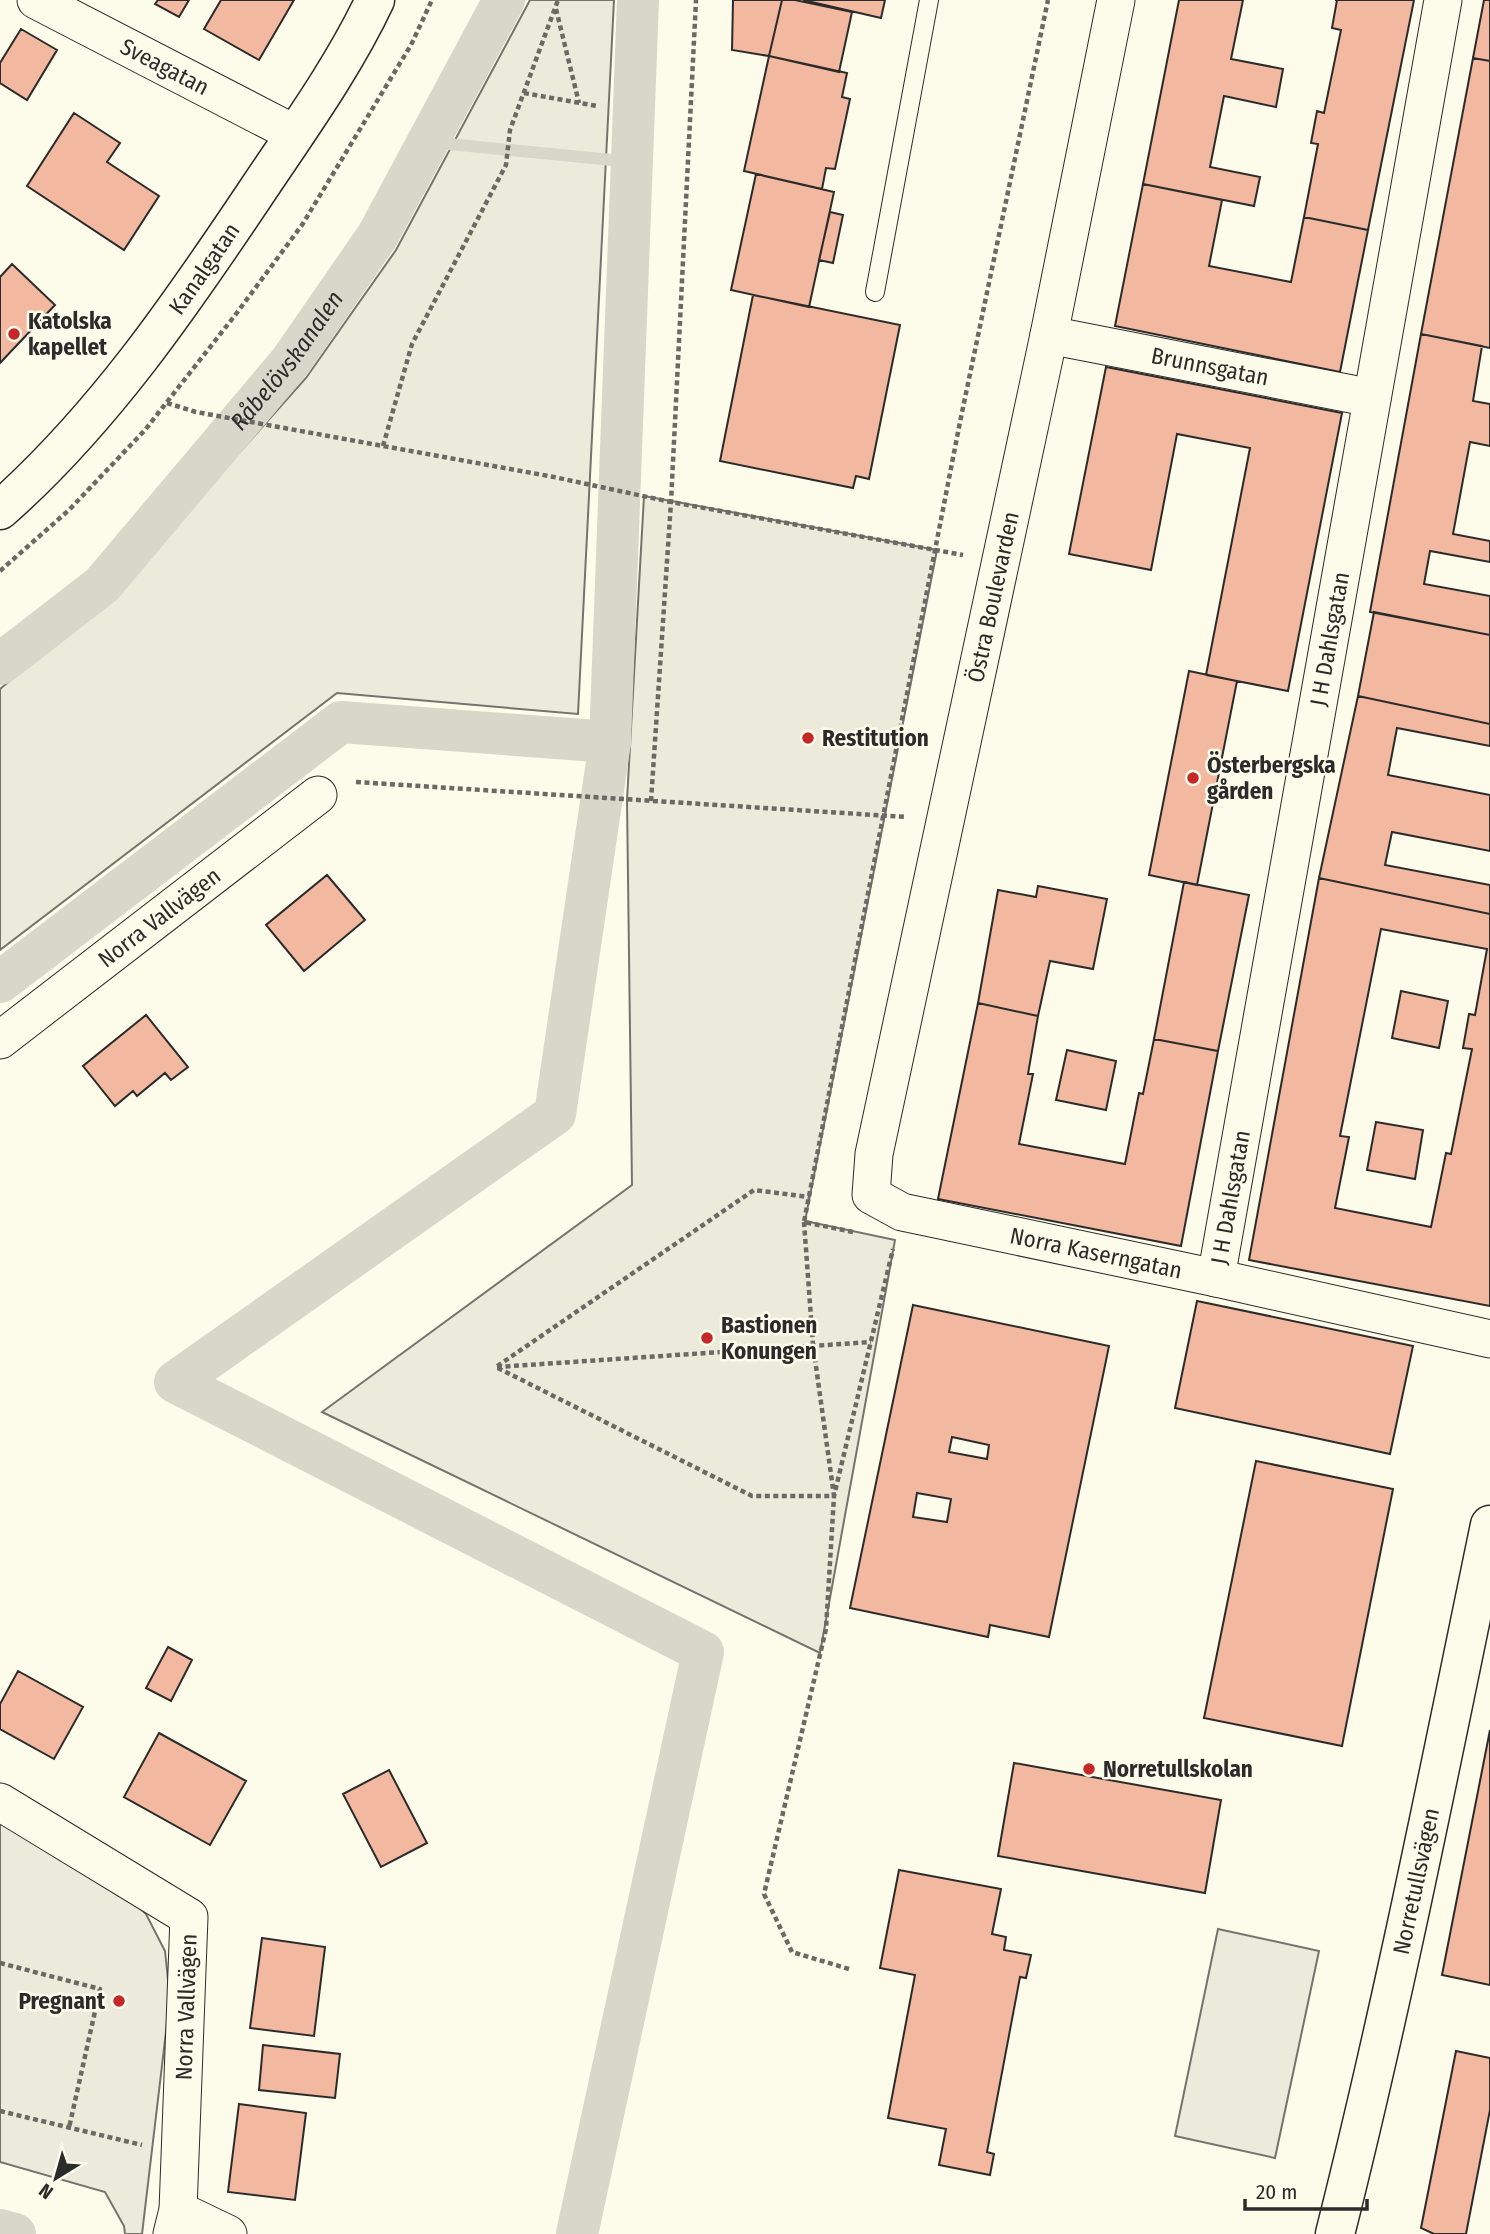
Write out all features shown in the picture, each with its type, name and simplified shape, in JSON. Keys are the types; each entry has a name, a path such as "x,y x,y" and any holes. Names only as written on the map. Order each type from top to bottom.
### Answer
{"street":[{"name":"Sveagatan","path":"36,0 295,134"},
{"name":"Kanalgatan","path":"0,510 39,476 74,438 185,298 360,32 374,0"},
{"name":"Östra Boulevarden","path":"886,1203 874,1154 1049,335 1116,0"},
{"name":"J H Dahlsgatan","path":"1216,1278 1443,0"},
{"name":"Brunnsgatan","path":"1049,335 1372,398"},
{"name":"Norra Vallvägen","path":"0,1040 318,795"},
{"name":"Norra Kaserngatan","path":"886,1203 1490,1339"},
{"name":"Norretullsvägen","path":"1335,2234 1422,1849 1490,1525"},
{"name":"Norra Vallvägen","path":"0,1802 189,1917 175,2222"},
{"path":"175,2222 228,2234"}],"lane":[{"path":"875,292 929,0"}],"path":[{"path":"383,446 412,344 506,165 510,130 558,0"},
{"path":"651,802 671,502 696,0"},
{"path":"834,1496 813,1345 804,1222 960,422 1048,0"},
{"path":"555,7 579,103"},
{"path":"524,93 597,106"},
{"path":"167,403 196,412 937,550"},
{"path":"318,795 345,782 945,819"},
{"path":"496,1367 754,1189 810,1197"},
{"path":"849,1969 792,1952 764,1894 826,1629 834,1496 871,1342 886,1203"},
{"path":"804,1222 856,1232"},
{"path":"496,1367 871,1342"},
{"path":"496,1367 752,1496 834,1496"},
{"path":"0,1963 100,1989 69,2128"},
{"path":"0,2111 180,2154"}],"shaded area":[{"path":"530,0 614,0 578,714 337,693 0,950 0,689 112,595 306,378 396,250"},
{"path":"644,496 937,550 805,1221 895,1240 820,1653 322,1412 632,1185 627,800"},
{"path":"0,1820 115,1885 146,1914 165,1951 170,1998 142,2234 125,2234 124,2226 105,2192 0,2162"},
{"path":"1218,1929 1319,1951 1275,2158 1175,2136"}],"building":[{"path":"158,0 189,0 179,17 155,4"},
{"path":"221,0 294,0 259,60 204,29"},
{"path":"733,0 782,0 769,56 732,50"},
{"path":"782,0 795,0 852,12 839,72 769,56"},
{"path":"803,0 885,0 881,18"},
{"path":"1179,0 1243,0 1231,59 1283,69 1276,107 1224,96 1210,167 1260,177 1254,206 1143,184"},
{"path":"1337,0 1414,0 1368,230 1304,217 1318,144 1311,143 1317,111 1324,113 1341,30 1332,28"},
{"path":"1484,0 1490,0 1490,61 1473,58"},
{"path":"21,29 57,50 27,100 0,83 0,63"},
{"path":"769,56 847,73 842,97 850,99 835,169 826,168 822,189 744,171"},
{"path":"1473,58 1490,61 1490,348 1421,334"},
{"path":"74,113 120,143 107,162 159,196 124,250 27,186"},
{"path":"756,174 834,192 809,307 731,290"},
{"path":"1143,184 1222,200 1209,266 1291,282 1304,217 1368,230 1340,372 1115,326"},
{"path":"830,212 843,215 833,263 819,260"},
{"name":"Katolska kapellet","path":"12,264 55,305 0,363 0,277"},
{"path":"753,295 900,325 869,479 856,476 853,488 720,461"},
{"path":"1421,334 1482,346 1473,401 1490,404 1490,446 1470,442 1453,534 1490,541 1490,562 1430,551 1424,584 1490,596 1490,635 1370,612"},
{"path":"1106,367 1342,413 1288,691 1206,675 1250,448 1177,434 1151,570 1069,554"},
{"path":"1374,612 1490,635 1490,724 1358,696"},
{"name":"Österbergska gården","path":"1189,671 1237,681 1197,885 1149,875"},
{"path":"1358,696 1490,724 1490,746 1397,728 1388,775 1490,795 1490,851 1392,832 1385,865 1490,885 1490,914 1319,878"},
{"path":"327,875 365,920 304,971 266,925"},
{"path":"1319,878 1490,914 1490,1306 1249,1260","holes":["1381,929 1487,949 1475,1015 1469,1014 1463,1048 1472,1049 1451,1154 1446,1153 1431,1227 1335,1208 1349,1137 1340,1136"]},
{"path":"1184,882 1249,895 1218,1051 1154,1039"},
{"path":"1038,886 1107,899 1093,969 1050,961 1038,1016 978,1003 998,890 1036,897"},
{"path":"1401,991 1448,1001 1439,1048 1392,1038"},
{"path":"978,1003 1038,1016 1028,1074 1033,1074 1019,1144 1125,1164 1139,1093 1143,1094 1154,1039 1218,1051 1181,1246 938,1199"},
{"path":"146,1015 188,1067 171,1080 165,1073 137,1096 133,1091 115,1106 83,1066"},
{"path":"1067,1050 1116,1061 1106,1110 1056,1100"},
{"path":"1376,1122 1423,1130 1415,1179 1367,1170"},
{"path":"1197,1301 1413,1346 1390,1454 1175,1408"},
{"path":"913,1305 1109,1346 1049,1637 990,1625 988,1637 850,1608","holes":["952,1437 989,1445 987,1459 949,1452","917,1493 951,1499 947,1522 913,1517"]},
{"path":"1256,1461 1393,1489 1342,1746 1204,1718"},
{"path":"168,1647 192,1660 171,1701 146,1688"},
{"path":"18,1671 83,1707 54,1759 0,1729 0,1704"},
{"path":"1490,1730 1490,1985 1442,1975"},
{"path":"159,1733 246,1781 210,1845 124,1797"},
{"path":"1014,1763 1221,1800 1205,1893 998,1856"},
{"path":"389,1770 427,1843 381,1867 343,1794"},
{"path":"899,1870 1001,1889 992,1934 1006,1937 1004,1950 1031,1955 1026,1978 1020,1977 987,2152 994,2154 990,2175 939,2165 946,2129 888,2118 915,1975 880,1968"},
{"path":"262,1938 325,1947 314,2036 250,2028"},
{"path":"263,2045 340,2054 335,2098 259,2090"},
{"path":"1456,2051 1490,2058 1490,2110 1466,2234 1434,2234 1421,2228"},
{"path":"239,2104 306,2113 295,2200 228,2192"}],"waterway":[{"name":"Råbelövskanalen","path":"0,664 102,585 291,361 378,235 504,0"},
{"path":"577,2234 703,1652 175,1382 555,1114 610,742 638,0"},
{"path":"428,142 632,162"},
{"path":"0,982 341,722 610,742"},
{"path":"0,2230 15,2234"}],"place":[{"name":"Katolska kapellet","path":"14,334"},
{"name":"Restitution","path":"808,738"},
{"name":"Österbergska gården","path":"1193,778"},
{"name":"Bastionen Konungen","path":"707,1338"},
{"name":"Norretullskolan","path":"1089,1769"},
{"name":"Pregnant","path":"119,2001"}]}
